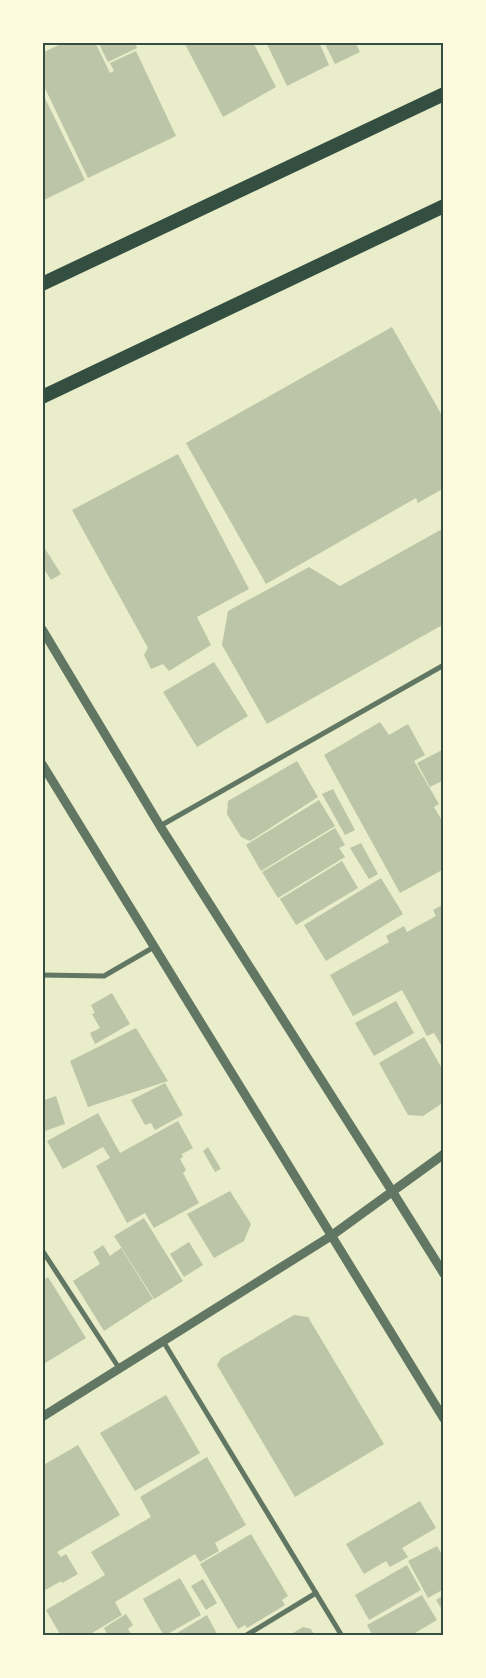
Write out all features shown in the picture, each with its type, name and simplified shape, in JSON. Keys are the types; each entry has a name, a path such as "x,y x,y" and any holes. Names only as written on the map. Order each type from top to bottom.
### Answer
{"highway":[{"path":"42,284 444,94"},
{"path":"42,397 444,206"}],"street":[{"path":"42,629 160,826 444,1274"},
{"path":"160,826 444,665"},
{"path":"42,764 444,1419"},
{"path":"42,975 104,976 154,947"},
{"path":"42,1417 331,1236 444,1154"},
{"path":"42,1250 119,1368"},
{"path":"163,1341 342,1636"},
{"path":"245,1636 316,1593"}],"building":[{"path":"65,42 95,42 110,73 114,71 110,63 136,51 176,136 88,178 42,82 42,53"},
{"path":"98,42 134,42 137,48 108,62"},
{"path":"184,42 253,42 276,87 223,117"},
{"path":"266,42 319,42 329,65 287,86"},
{"path":"324,42 355,42 360,52 335,64"},
{"path":"42,92 85,180 42,201"},
{"path":"392,327 444,419 444,488 418,503 416,498 266,584 186,443"},
{"path":"178,454 249,589 197,617 211,645 169,671 163,664 151,669 144,655 148,648 72,510"},
{"path":"444,528 444,624 267,724 222,645 228,611 309,567 340,586"},
{"path":"42,544 61,574 51,580 42,566"},
{"path":"214,662 248,716 197,747 163,692"},
{"path":"380,722 389,735 408,724 425,755 414,761 439,804 434,807 444,824 444,869 400,893 324,755"},
{"path":"444,749 444,780 430,787 417,763"},
{"path":"297,761 318,797 250,841 241,837 227,814 228,801"},
{"path":"333,789 355,830 345,835 322,794"},
{"path":"319,800 335,826 261,871 246,845"},
{"path":"335,828 345,845 339,848 345,857 278,898 262,872"},
{"path":"361,843 378,874 369,879 350,848"},
{"path":"342,861 358,888 296,925 280,899"},
{"path":"381,878 403,914 326,961 304,925"},
{"path":"444,904 444,1050 434,1033 427,1036 402,990 353,1016 330,975 389,942 386,936 404,926 407,932 436,916 433,910"},
{"path":"112,993 130,1024 95,1044 90,1033 100,1028 92,1014 95,1013 91,1005"},
{"path":"396,1001 414,1033 374,1056 355,1023"},
{"path":"136,1028 168,1081 88,1107 70,1061"},
{"path":"424,1037 444,1072 444,1102 423,1116 408,1115 379,1063"},
{"path":"165,1083 183,1115 155,1130 151,1123 145,1125 131,1100"},
{"path":"56,1096 65,1124 42,1132 42,1101"},
{"path":"98,1113 120,1153 178,1121 193,1148 182,1154 183,1157 180,1159 186,1170 183,1173 199,1203 154,1228 145,1213 127,1223 96,1166 110,1158 103,1147 63,1169 47,1141"},
{"path":"208,1147 221,1169 215,1172 203,1151"},
{"path":"230,1191 251,1224 244,1241 214,1258 187,1214"},
{"path":"144,1218 183,1281 154,1299 114,1236"},
{"path":"189,1242 203,1265 184,1277 170,1254"},
{"path":"103,1245 110,1256 121,1248 153,1299 104,1331 73,1281 100,1264 93,1252"},
{"path":"48,1277 86,1338 42,1365 42,1281"},
{"path":"294,1315 308,1317 384,1444 295,1497 217,1365 221,1358"},
{"path":"166,1395 200,1453 135,1491 100,1433"},
{"path":"78,1445 120,1515 57,1552 61,1557 66,1554 78,1574 42,1592 42,1466"},
{"path":"207,1457 246,1525 215,1543 219,1551 200,1562 195,1554 115,1602 122,1615 87,1636 61,1636 46,1610 105,1575 91,1552 151,1517 140,1497"},
{"path":"420,1501 436,1528 402,1548 408,1557 390,1567 386,1561 364,1574 346,1544"},
{"path":"251,1534 288,1596 282,1600 285,1605 247,1628 245,1625 238,1629 200,1564"},
{"path":"437,1546 444,1558 444,1589 428,1598 408,1561"},
{"path":"407,1565 421,1590 369,1620 355,1595"},
{"path":"180,1578 201,1615 164,1636 143,1599"},
{"path":"203,1579 217,1603 206,1610 191,1586"},
{"path":"422,1595 437,1620 410,1636 373,1636 367,1625"},
{"path":"444,1595 444,1607 441,1608 436,1600"},
{"path":"126,1614 133,1625 128,1629 132,1636 108,1636 104,1628"},
{"path":"207,1615 218,1636 172,1636"},
{"path":"303,1627 311,1629 315,1636 288,1636"}]}
